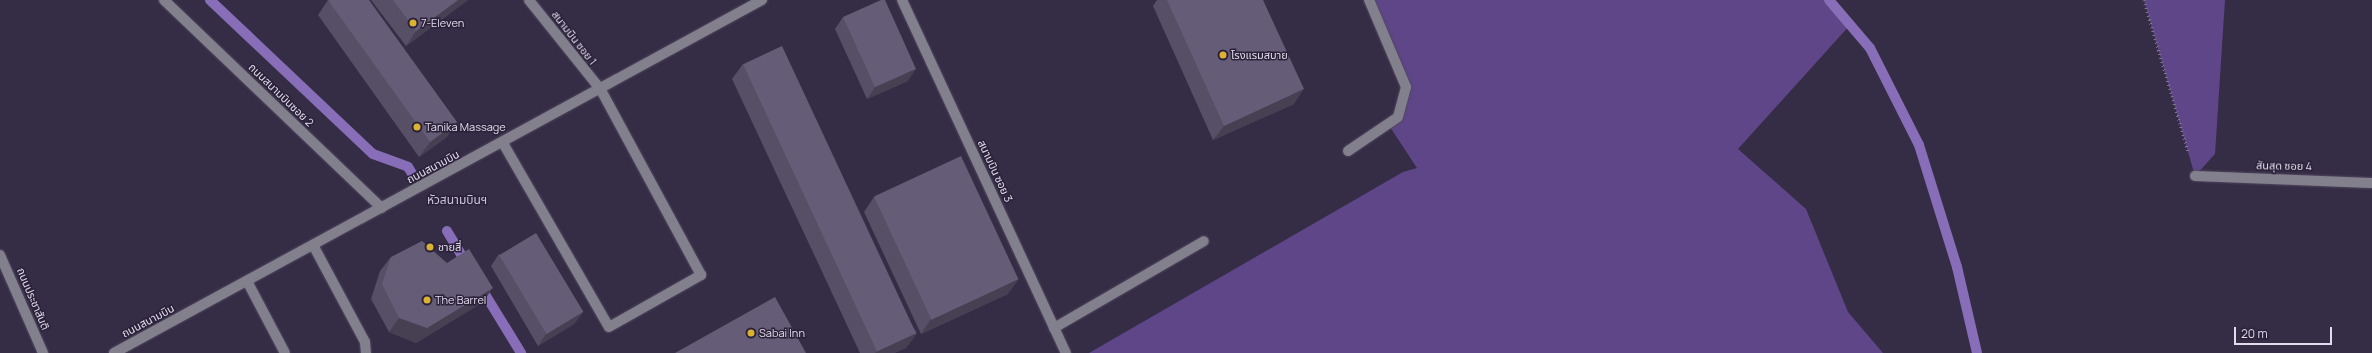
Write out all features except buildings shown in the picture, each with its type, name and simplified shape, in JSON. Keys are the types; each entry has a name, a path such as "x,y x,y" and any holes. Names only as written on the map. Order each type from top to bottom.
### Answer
{"street":[{"name":"ถนนสนามบินซอย 2","path":"164,0 382,208"},
{"name":"สนามบิน ซอย 1","path":"503,143 609,327 701,275 600,90 529,0"},
{"name":"ถนนสนามบิน","path":"114,353 503,143 762,0"},
{"name":"สนามบิน ซอย 3","path":"902,0 1066,353"},
{"path":"1348,151 1398,117 1406,87 1369,0"},
{"name":"สันสุด ซอย 4","path":"2195,176 2372,183"},
{"path":"1054,328 1204,241"},
{"path":"312,245 365,342 366,353"},
{"name":"ถนนประชาสันติ","path":"0,255 43,353"},
{"path":"247,281 285,353"}],"path":[{"path":"2144,0 2195,176"}],"shaded area":[{"path":"1369,0 1829,0 1850,25 1738,149 1806,209 1848,312 1883,353 1089,353 1403,172 1417,168 1388,124 1398,117 1406,87"},
{"path":"2144,0 2225,0 2215,154 2195,176"}],"waterway":[{"path":"210,0 373,154 408,167 413,175"},
{"path":"1829,0 1870,48 1919,145 1957,267 1977,353"},
{"path":"447,231 468,266"},
{"path":"480,286 521,353"}],"place":[{"name":"7-Eleven","path":"413,23"},
{"name":"โรงแรมสบาย","path":"1223,55"},
{"name":"Tanika Massage","path":"417,127"},
{"name":"ชายสี่","path":"430,247"},
{"name":"The Barrel","path":"427,300"},
{"name":"Sabai Inn","path":"751,333"}],"district":[{"name":"หัวสนามบินฯ","path":"457,200"}]}
